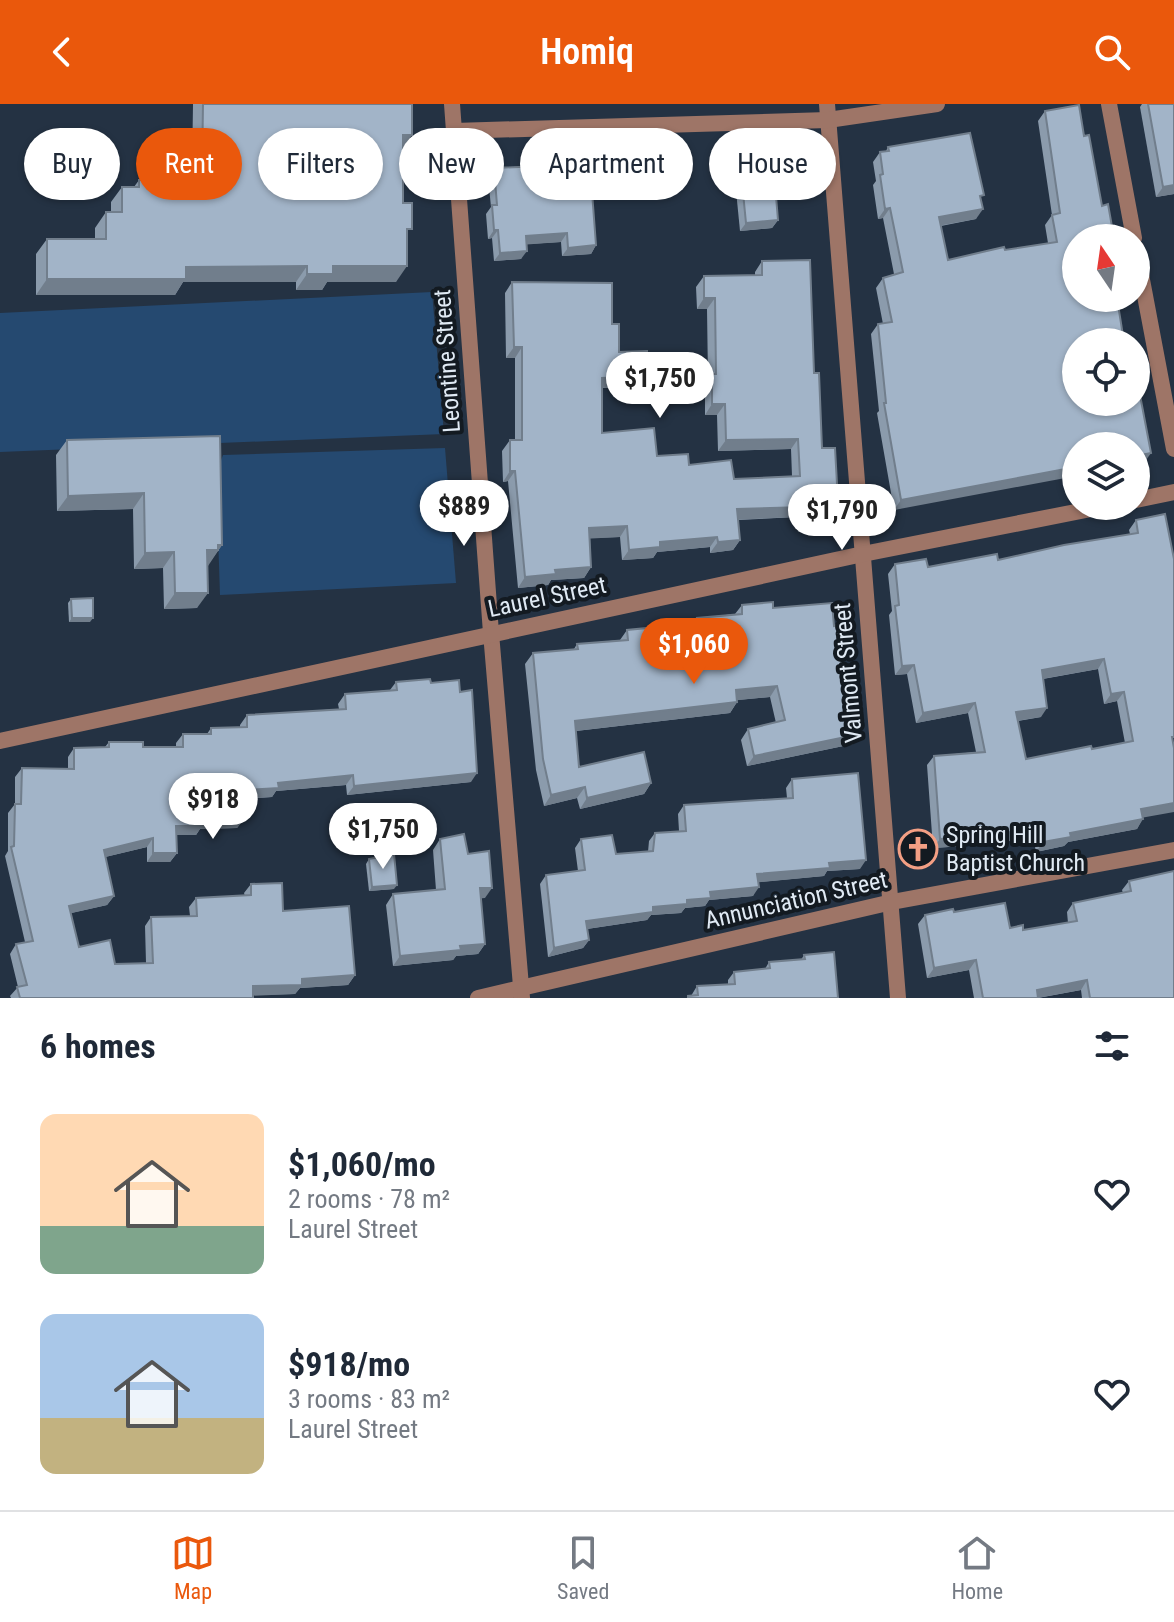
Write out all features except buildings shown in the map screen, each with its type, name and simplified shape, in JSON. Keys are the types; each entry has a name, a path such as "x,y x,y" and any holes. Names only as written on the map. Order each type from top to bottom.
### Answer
{"street":[{"name":"Leontine Street","path":"452,104 454,128"},
{"path":"504,128 937,104"},
{"path":"1109,104 1131,224"},
{"name":"Valmont Street","path":"828,112 898,998"},
{"name":"Leontine Street","path":"459,200 491,633 522,993"},
{"path":"1148,312 1174,449"},
{"path":"1150,497 1174,492"},
{"name":"Laurel Street","path":"0,741 491,633 1062,515"},
{"name":"Annunciation Street","path":"478,998 522,993 892,902 1174,850"}],"shaded area":[{"path":"432,292 444,434 0,452 0,313"},
{"path":"445,448 456,583 220,595 216,474 223,455"}],"place":[{"name":"Spring Hill Baptist Church","path":"918,849"}]}
